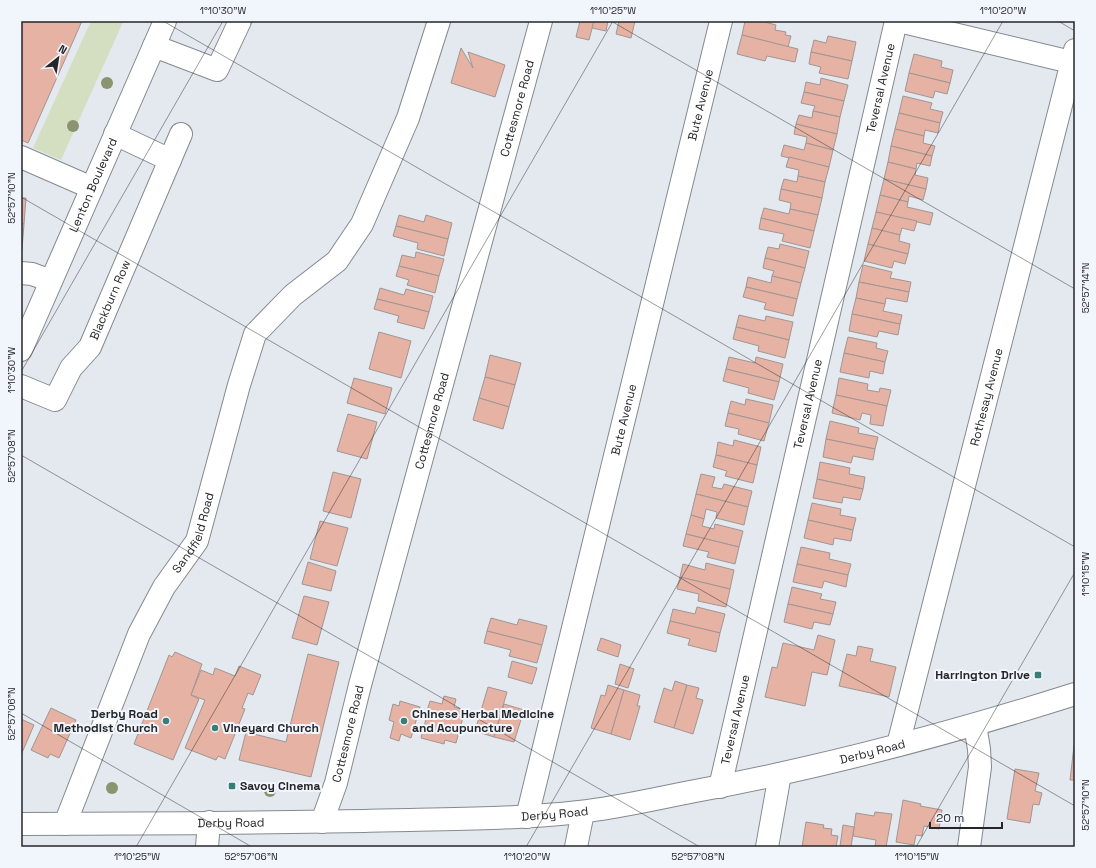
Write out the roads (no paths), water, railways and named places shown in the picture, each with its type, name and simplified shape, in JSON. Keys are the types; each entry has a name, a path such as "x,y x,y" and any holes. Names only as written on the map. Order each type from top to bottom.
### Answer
{"street":[{"name":"Lenton Boulevard","path":"21,350 165,21"},
{"path":"154,46 217,70 240,21"},
{"name":"Sandfield Road","path":"65,824 139,634 164,586 197,541 238,385 255,334 293,295 337,261 362,224 408,118 438,21"},
{"name":"Cottesmore Road","path":"322,822 336,783 360,685 541,21"},
{"name":"Bute Avenue","path":"527,817 721,21"},
{"path":"898,21 1074,58"},
{"name":"Teversal Avenue","path":"720,787 898,21"},
{"name":"Rothesay Avenue","path":"898,745 1074,58"},
{"path":"115,134 170,160"},
{"name":"Blackburn Row","path":"21,386 55,400 71,368 90,348 181,134"},
{"path":"21,157 92,188"},
{"path":"21,273 32,274 51,281"},
{"name":"Derby Road","path":"21,824 426,821 527,817 582,812 720,787 780,774 975,725 1075,694"},
{"path":"969,847 980,766 980,749 975,725"},
{"path":"767,847 780,774"},
{"path":"576,847 582,812"},
{"path":"207,847 209,822"}],"place":[{"name":"Harrington Drive","path":"1038,675"},
{"name":"Derby Road Methodist Church","path":"166,721"},
{"name":"Chinese Herbal Medicine and Acupuncture","path":"404,721"},
{"name":"Vineyard Church","path":"215,728"},
{"name":"Savoy Cinema","path":"232,786"}]}
